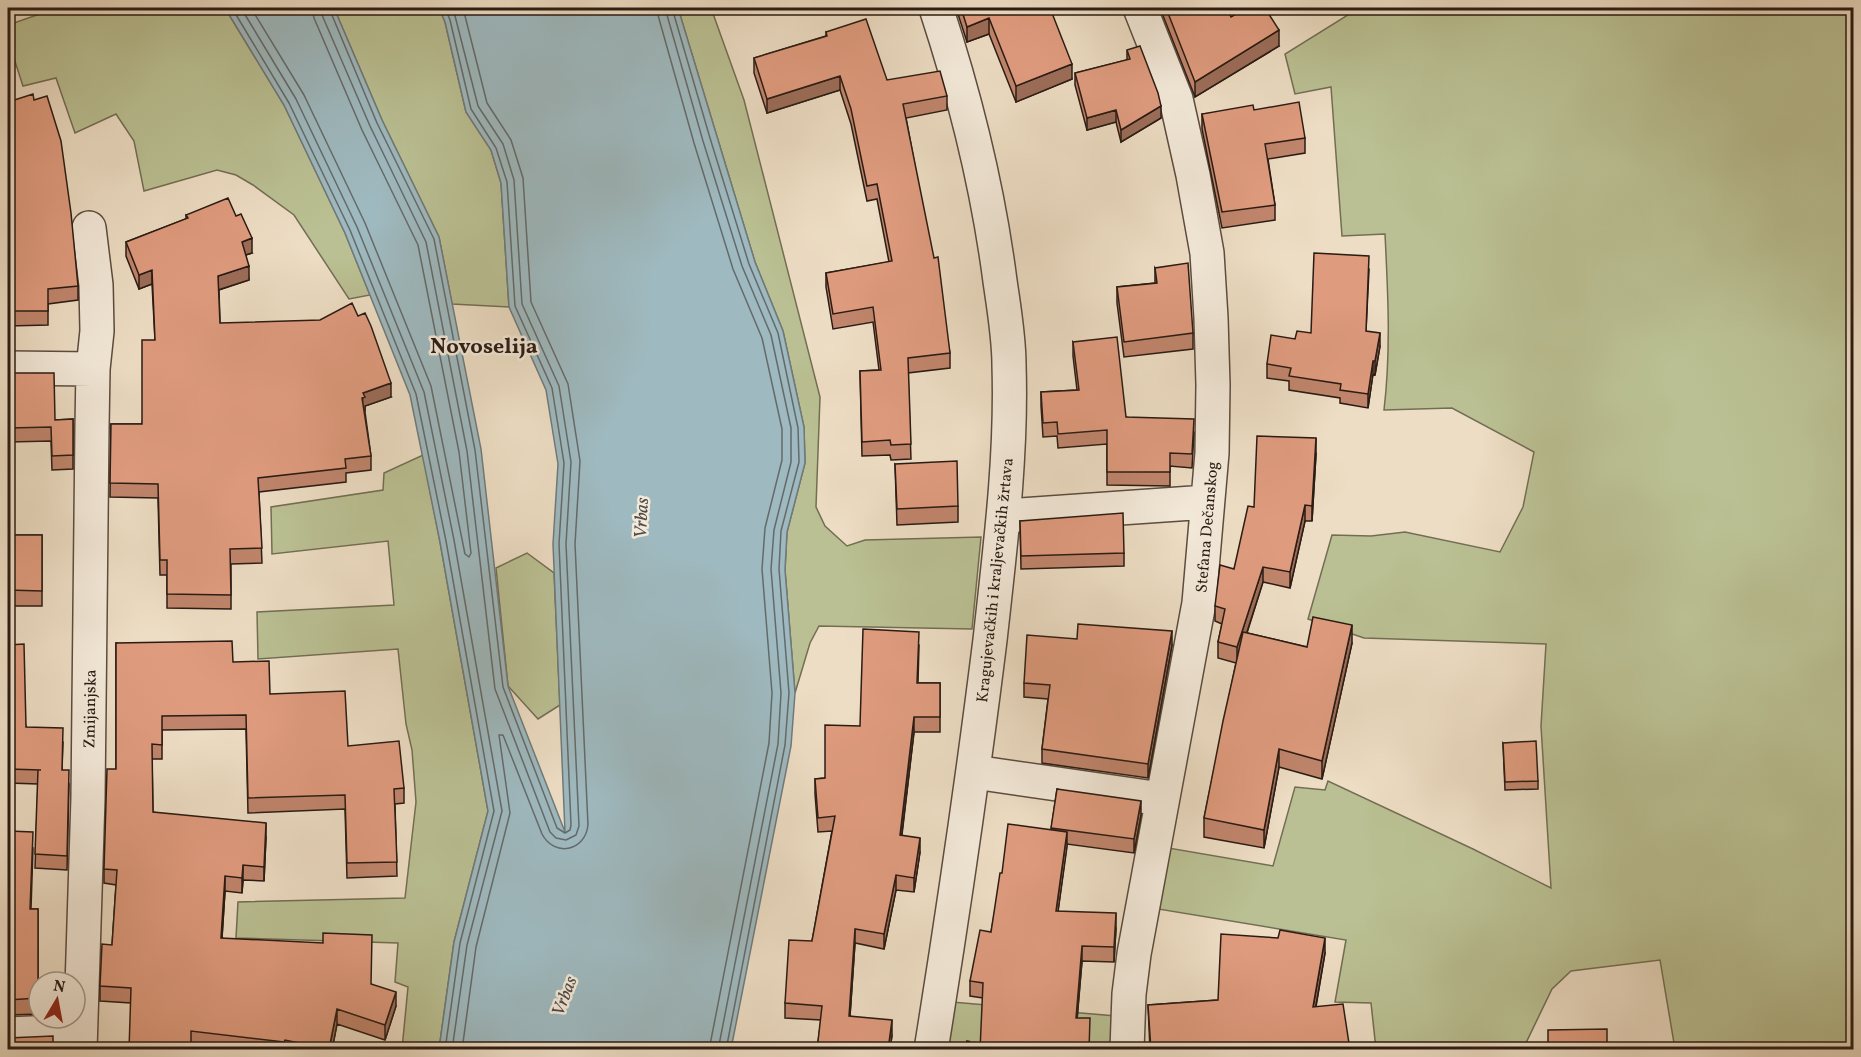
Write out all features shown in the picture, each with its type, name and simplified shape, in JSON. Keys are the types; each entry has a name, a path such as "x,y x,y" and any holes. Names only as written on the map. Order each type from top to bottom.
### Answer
{"street":[{"name":"Kragujevačkih i kraljevačkih žrtava","path":"931,1050 974,772 1004,516 1009,375 1005,317 994,235 955,66 936,8"},
{"name":"Stefana Dečanskog","path":"1127,1050 1129,994 1134,954 1199,603 1212,453 1213,386 1206,253 1193,176 1176,99 1140,8"},
{"name":"Zmijanjska","path":"79,1040 88,798 93,369 97,331 96,285 89,228"},
{"path":"8,368 93,369"},
{"path":"1004,516 1207,502"},
{"path":"974,772 1161,799"},
{"path":"8,1034 79,1040"}],"green space":[{"path":"57,8 225,8 284,105 345,233 370,295 349,299 294,215 253,185 236,175 217,170 144,191 134,141 116,114 75,133 56,78 23,86 8,40 8,25"},
{"path":"334,8 439,8 445,22 466,112 491,150 501,183 509,307 452,304 439,237 382,120"},
{"path":"678,8 711,8 744,100 820,397 816,507 825,526 847,546 865,540 981,537 972,629 819,626 810,643 795,693 785,570 787,532 805,463 804,427 783,331 755,262"},
{"path":"1359,8 1853,8 1853,1049 1675,1049 1660,960 1571,971 1552,989 1523,1049 1376,1049 1371,1003 1335,1002 1346,940 1152,908 1163,847 1273,866 1295,787 1325,790 1328,781 1551,888 1541,726 1546,644 1364,638 1308,619 1332,535 1371,536 1405,532 1500,552 1523,507 1534,452 1452,408 1384,410 1388,344 1385,234 1342,236 1331,87 1295,94 1285,54"},
{"path":"423,455 488,811 454,942 439,1049 402,1049 408,987 395,982 398,943 236,938 238,902 405,898 416,802 412,750 406,724 398,649 258,659 257,612 394,605 388,541 272,554 271,507 383,490 384,473"},
{"path":"527,553 554,573 560,705 538,719 508,686 496,568"},
{"path":"952,1002 1116,1016 1115,1049 947,1050"}],"water":[{"name":"Vrbas","path":"225,8 334,8 382,120 439,237 481,449 508,686 565,832 553,544 558,464 546,390 509,307 501,183 491,150 466,112 445,22 439,8 678,8 755,262 783,331 804,427 805,463 787,532 785,570 795,693 791,746 731,1049 439,1049 454,942 488,811 440,542 410,395 345,233 284,105"}],"building":[{"path":"961,8 1050,8 1072,64 1016,86 989,18 967,27"},
{"path":"1166,8 1227,8 1231,17 1247,8 1265,8 1279,30 1195,82"},
{"path":"866,19 887,80 940,71 947,96 903,104 934,258 938,257 950,353 908,358 911,444 891,445 890,440 862,442 860,371 881,370 873,307 833,314 826,273 892,261 877,184 867,186 851,109 840,76 767,99 754,58 827,36 826,32"},
{"path":"1140,46 1161,106 1121,130 1116,110 1087,118 1075,73 1130,59 1127,50"},
{"path":"33,94 34,100 47,96 61,141 78,286 48,289 48,311 8,311 8,102"},
{"path":"1299,102 1305,138 1265,144 1275,205 1222,212 1202,114 1253,105 1254,110"},
{"path":"228,198 236,216 241,214 252,238 242,242 249,266 218,276 220,323 320,320 352,303 358,316 365,313 391,383 363,393 371,456 345,459 346,468 258,478 262,548 230,549 231,595 167,594 167,560 160,560 158,484 110,483 111,424 142,424 142,340 155,340 152,270 139,275 126,242 188,218 186,215"},
{"path":"1314,253 1369,256 1366,331 1380,333 1368,394 1340,390 1341,384 1289,376 1291,368 1267,364 1271,335 1295,339 1297,331 1311,333"},
{"path":"1188,263 1193,333 1124,342 1117,287 1157,283 1155,268"},
{"path":"1117,337 1126,417 1194,419 1192,454 1170,453 1170,472 1107,472 1107,430 1058,434 1057,422 1043,423 1041,392 1079,390 1073,342"},
{"path":"8,373 54,373 55,420 73,419 73,455 52,456 51,427 9,428"},
{"path":"1257,436 1316,438 1312,506 1305,505 1290,572 1263,567 1237,647 1218,642 1225,609 1215,606 1220,565 1234,569 1248,506 1254,507"},
{"path":"957,461 958,506 897,509 895,464"},
{"path":"1123,513 1124,553 1021,556 1020,521"},
{"path":"8,535 42,535 42,591 8,590"},
{"path":"1313,617 1352,625 1322,761 1279,749 1264,830 1204,818 1243,632 1307,647"},
{"path":"1078,624 1172,631 1148,764 1042,749 1050,685 1024,683 1027,635 1077,639"},
{"path":"863,629 919,632 917,683 940,683 940,717 914,717 900,835 920,838 914,878 896,875 884,934 855,929 849,1016 892,1020 888,1050 817,1050 822,1006 785,1003 789,940 812,941 835,816 818,818 815,779 825,778 825,725 860,726"},
{"path":"232,641 233,662 269,661 270,694 345,691 348,746 399,741 404,788 394,789 397,862 347,863 345,795 248,798 246,715 162,716 162,745 152,744 153,812 266,823 264,867 243,865 242,878 225,876 221,938 323,943 323,933 372,935 371,984 396,992 385,1025 337,1009 329,1049 285,1040 284,1042 191,1031 191,1050 129,1050 131,988 100,986 102,944 112,945 117,870 104,869 107,769 116,769 116,643"},
{"path":"24,644 26,727 63,728 62,770 69,770 67,856 35,854 38,770 41,770 8,769 8,645"},
{"path":"1536,741 1538,781 1505,782 1503,743"},
{"path":"1057,789 1141,801 1134,839 1051,828"},
{"path":"1008,824 1067,832 1056,911 1116,913 1114,947 1082,946 1076,1018 1090,1018 1089,1050 980,1050 983,983 970,981 980,930 991,932"},
{"path":"8,831 33,832 30,909 38,909 38,970 27,970 27,999 8,1000"},
{"path":"1280,930 1325,938 1313,1007 1343,1004 1350,1050 1151,1050 1148,1005 1218,1000 1221,934 1278,938"},
{"path":"1607,1029 1607,1050 1548,1050 1548,1030"},
{"path":"53,1036 53,1050 8,1050 8,1038"}],"district":[{"name":"Novoselija","path":"484,345"}]}
